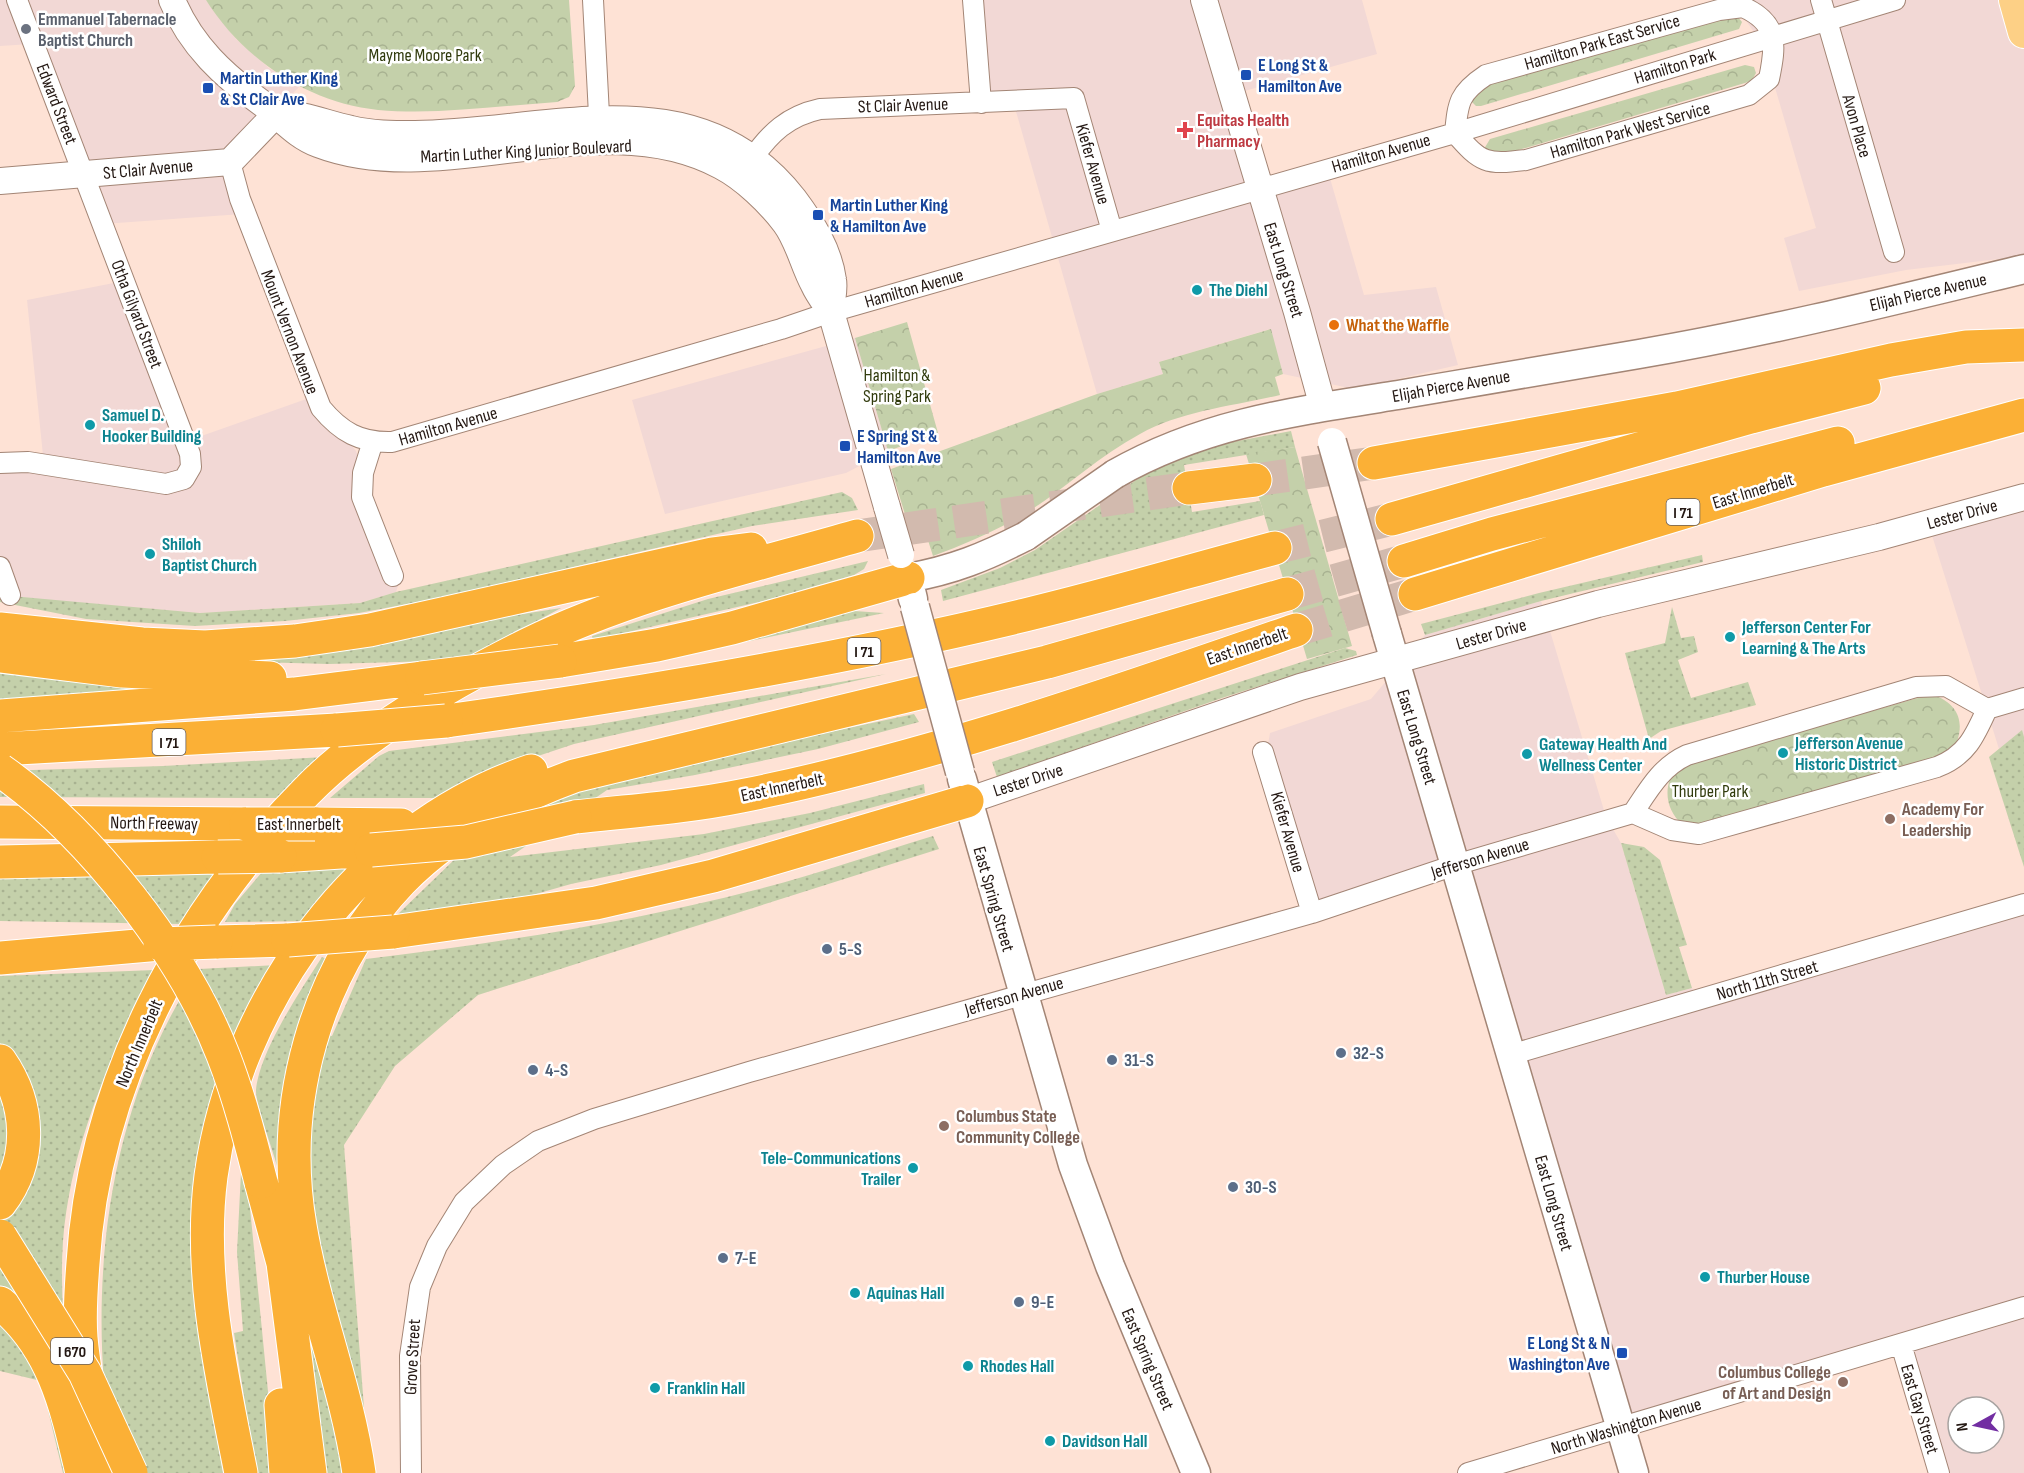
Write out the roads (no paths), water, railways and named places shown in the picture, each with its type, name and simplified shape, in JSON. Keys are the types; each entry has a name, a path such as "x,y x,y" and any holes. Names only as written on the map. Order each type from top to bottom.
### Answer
{"highway":[{"path":"1374,463 1677,408 1891,360 1966,347 2024,346"},
{"path":"1392,519 1751,417 2024,346"},
{"name":"East Innerbelt","path":"1415,594 1812,474 2024,415"},
{"path":"1404,561 1492,534 1894,429 1952,435"},
{"path":"1189,488 1255,480"},
{"path":"0,629 56,636 205,647 295,641 370,630 712,554 857,536 651,595 582,621 418,693 257,678 122,671 0,656"},
{"name":"I 71","path":"0,749 337,730 446,721 659,690 868,650 1027,615 1275,548"},
{"path":"0,716 294,694 418,693 560,661 657,645 732,628 908,580"},
{"path":"359,1473 342,1393 300,1225 295,1130 298,1093 323,1004 336,974 370,919 402,880 478,820 533,791 574,776 868,707 1047,662 1287,594"},
{"path":"5,609 56,636"},
{"name":"East Innerbelt","path":"246,824 415,823 575,817 738,797 858,770 1056,710 1296,630"},
{"name":"North Innerbelt","path":"104,1473 81,1337 85,1226 96,1168 112,1105 136,1043 170,972 212,904 255,847 307,790 418,693"},
{"path":"241,1473 217,1349 210,1285 208,1222 211,1176 221,1125 244,1055 269,1000 296,955 338,902 415,823 519,775 578,755 629,742 749,720 868,707"},
{"path":"0,770 19,783 101,861 154,928 197,1000 222,1054 244,1114 283,1263 310,1473"},
{"path":"0,958 160,944 288,940 393,932 596,903 713,876 964,786"},
{"path":"0,862 279,856 371,850 466,842 575,817"},
{"name":"North Freeway","path":"0,822 246,824"},
{"path":"0,935 160,944"},
{"path":"0,1061 13,1080 23,1108 25,1138 20,1162 0,1203"},
{"path":"261,1182 274,1301 286,1473"},
{"name":"I 670","path":"0,1236 85,1373 130,1473"},
{"path":"0,1303 21,1321 44,1351 56,1376 82,1473"}],"main road":[{"path":"2015,0 2024,32"},
{"name":"Elijah Pierce Avenue","path":"908,580 948,571 982,559 1026,536 1115,474 1148,455 1224,427 1323,407 1682,347 1816,319 2024,269"},
{"name":"East Long Street","path":"1323,407 1394,661 1634,1473"},
{"name":"East Spring Street","path":"908,580 1022,993 1091,1215 1196,1473"}],"street":[{"name":"Edward Street","path":"17,0 84,175"},
{"path":"172,0 188,32 216,67 276,114 230,162"},
{"path":"593,0 600,131"},
{"path":"973,0 981,103"},
{"name":"East Long Street","path":"1204,0 1323,407"},
{"name":"Avon Place","path":"1821,0 1894,252"},
{"name":"Hamilton Park","path":"1455,132 1895,0"},
{"name":"Hamilton Park East Service","path":"1455,132 1457,106 1467,88 1486,75 1719,10 1743,7 1761,15 1773,37"},
{"name":"Hamilton Park West Service","path":"1455,132 1476,157 1499,164 1526,160 1749,95 1769,80 1773,57 1773,37"},
{"name":"St Clair Avenue","path":"752,159 779,126 800,113 820,108 1074,98"},
{"name":"Kiefer Avenue","path":"1074,98 1112,231"},
{"name":"Martin Luther King Junior Boulevard","path":"276,114 296,133 316,144 344,153 374,157 418,158 600,131 649,120 694,127 732,144 782,184 820,238 834,281 831,312"},
{"name":"Martin Luther King Junior Boulevard","path":"600,131 647,144 687,151 730,172 765,201 786,224 813,285 831,312"},
{"name":"Hamilton Avenue","path":"373,441 402,440 831,312 1455,132"},
{"name":"St Clair Avenue","path":"0,181 230,162"},
{"name":"Mount Vernon Avenue","path":"230,162 240,199 316,399 329,417 345,432 373,441"},
{"name":"Otha Gilyard Street","path":"0,463 28,462 166,484 184,479 191,467 190,454 84,175"},
{"name":"East Spring Street","path":"831,312 908,580"},
{"path":"373,441 363,473 362,497 393,576"},
{"name":"Lester Drive","path":"964,786 1300,687 1598,604 1879,537 2024,497"},
{"path":"0,567 5,609"},
{"path":"1987,709 1975,737 1963,752 1951,762 1926,771 1699,834 1672,830 1633,813 1657,776 1671,762 1687,755 1916,687 1946,686 1987,709 2024,698"},
{"name":"Kiefer Avenue","path":"1263,752 1312,913"},
{"name":"Jefferson Avenue","path":"436,1246 459,1210 482,1183 521,1152 564,1130 1022,993 1312,913 1455,865 1633,813"},
{"name":"North 11th Street","path":"1510,1054 2024,904"},
{"name":"Grove Street","path":"411,1473 410,1356 416,1302 436,1246"},
{"name":"North Washington Avenue","path":"1468,1473 2024,1307"},
{"name":"East Gay Street","path":"1901,1344 1939,1473"}],"tunnel":[{"path":"1255,480 1374,463"},
{"path":"857,536 1189,488"},
{"path":"1275,548 1392,519"},
{"path":"1287,594 1404,561"},
{"path":"1296,630 1415,594"}],"place":[{"name":"Emmanuel Tabernacle Baptist Church","path":"26,29"},
{"name":"E Long St & Hamilton Ave","path":"1246,75"},
{"name":"Martin Luther King & St Clair Ave","path":"208,88"},
{"name":"Equitas Health Pharmacy","path":"1185,130"},
{"name":"Martin Luther King & Hamilton Ave","path":"818,215"},
{"name":"The Diehl","path":"1197,290"},
{"name":"What the Waffle","path":"1334,325"},
{"name":"Samuel D. Hooker Building","path":"90,425"},
{"name":"E Spring St & Hamilton Ave","path":"845,446"},
{"name":"Shiloh Baptist Church","path":"150,554"},
{"name":"Jefferson Center For Learning & The Arts","path":"1730,637"},
{"name":"Jefferson Avenue Historic District","path":"1783,753"},
{"name":"Gateway Health And Wellness Center","path":"1527,754"},
{"name":"Academy For Leadership","path":"1890,819"},
{"name":"5-S","path":"827,949"},
{"name":"32-S","path":"1341,1053"},
{"name":"31-S","path":"1112,1060"},
{"name":"4-S","path":"533,1070"},
{"name":"Columbus State Community College","path":"944,1126"},
{"name":"Tele-Communications Trailer","path":"913,1168"},
{"name":"30-S","path":"1233,1187"},
{"name":"7-E","path":"723,1258"},
{"name":"Thurber House","path":"1705,1277"},
{"name":"Aquinas Hall","path":"855,1293"},
{"name":"9-E","path":"1019,1302"},
{"name":"E Long St & N Washington Ave","path":"1622,1353"},
{"name":"Rhodes Hall","path":"968,1366"},
{"name":"Columbus College of Art and Design","path":"1843,1382"},
{"name":"Franklin Hall","path":"655,1388"},
{"name":"Davidson Hall","path":"1050,1441"}],"park label":[{"name":"Mayme Moore Park","path":"425,55"},
{"name":"Hamilton & Spring Park","path":"897,385"},
{"name":"Thurber Park","path":"1710,791"}]}
